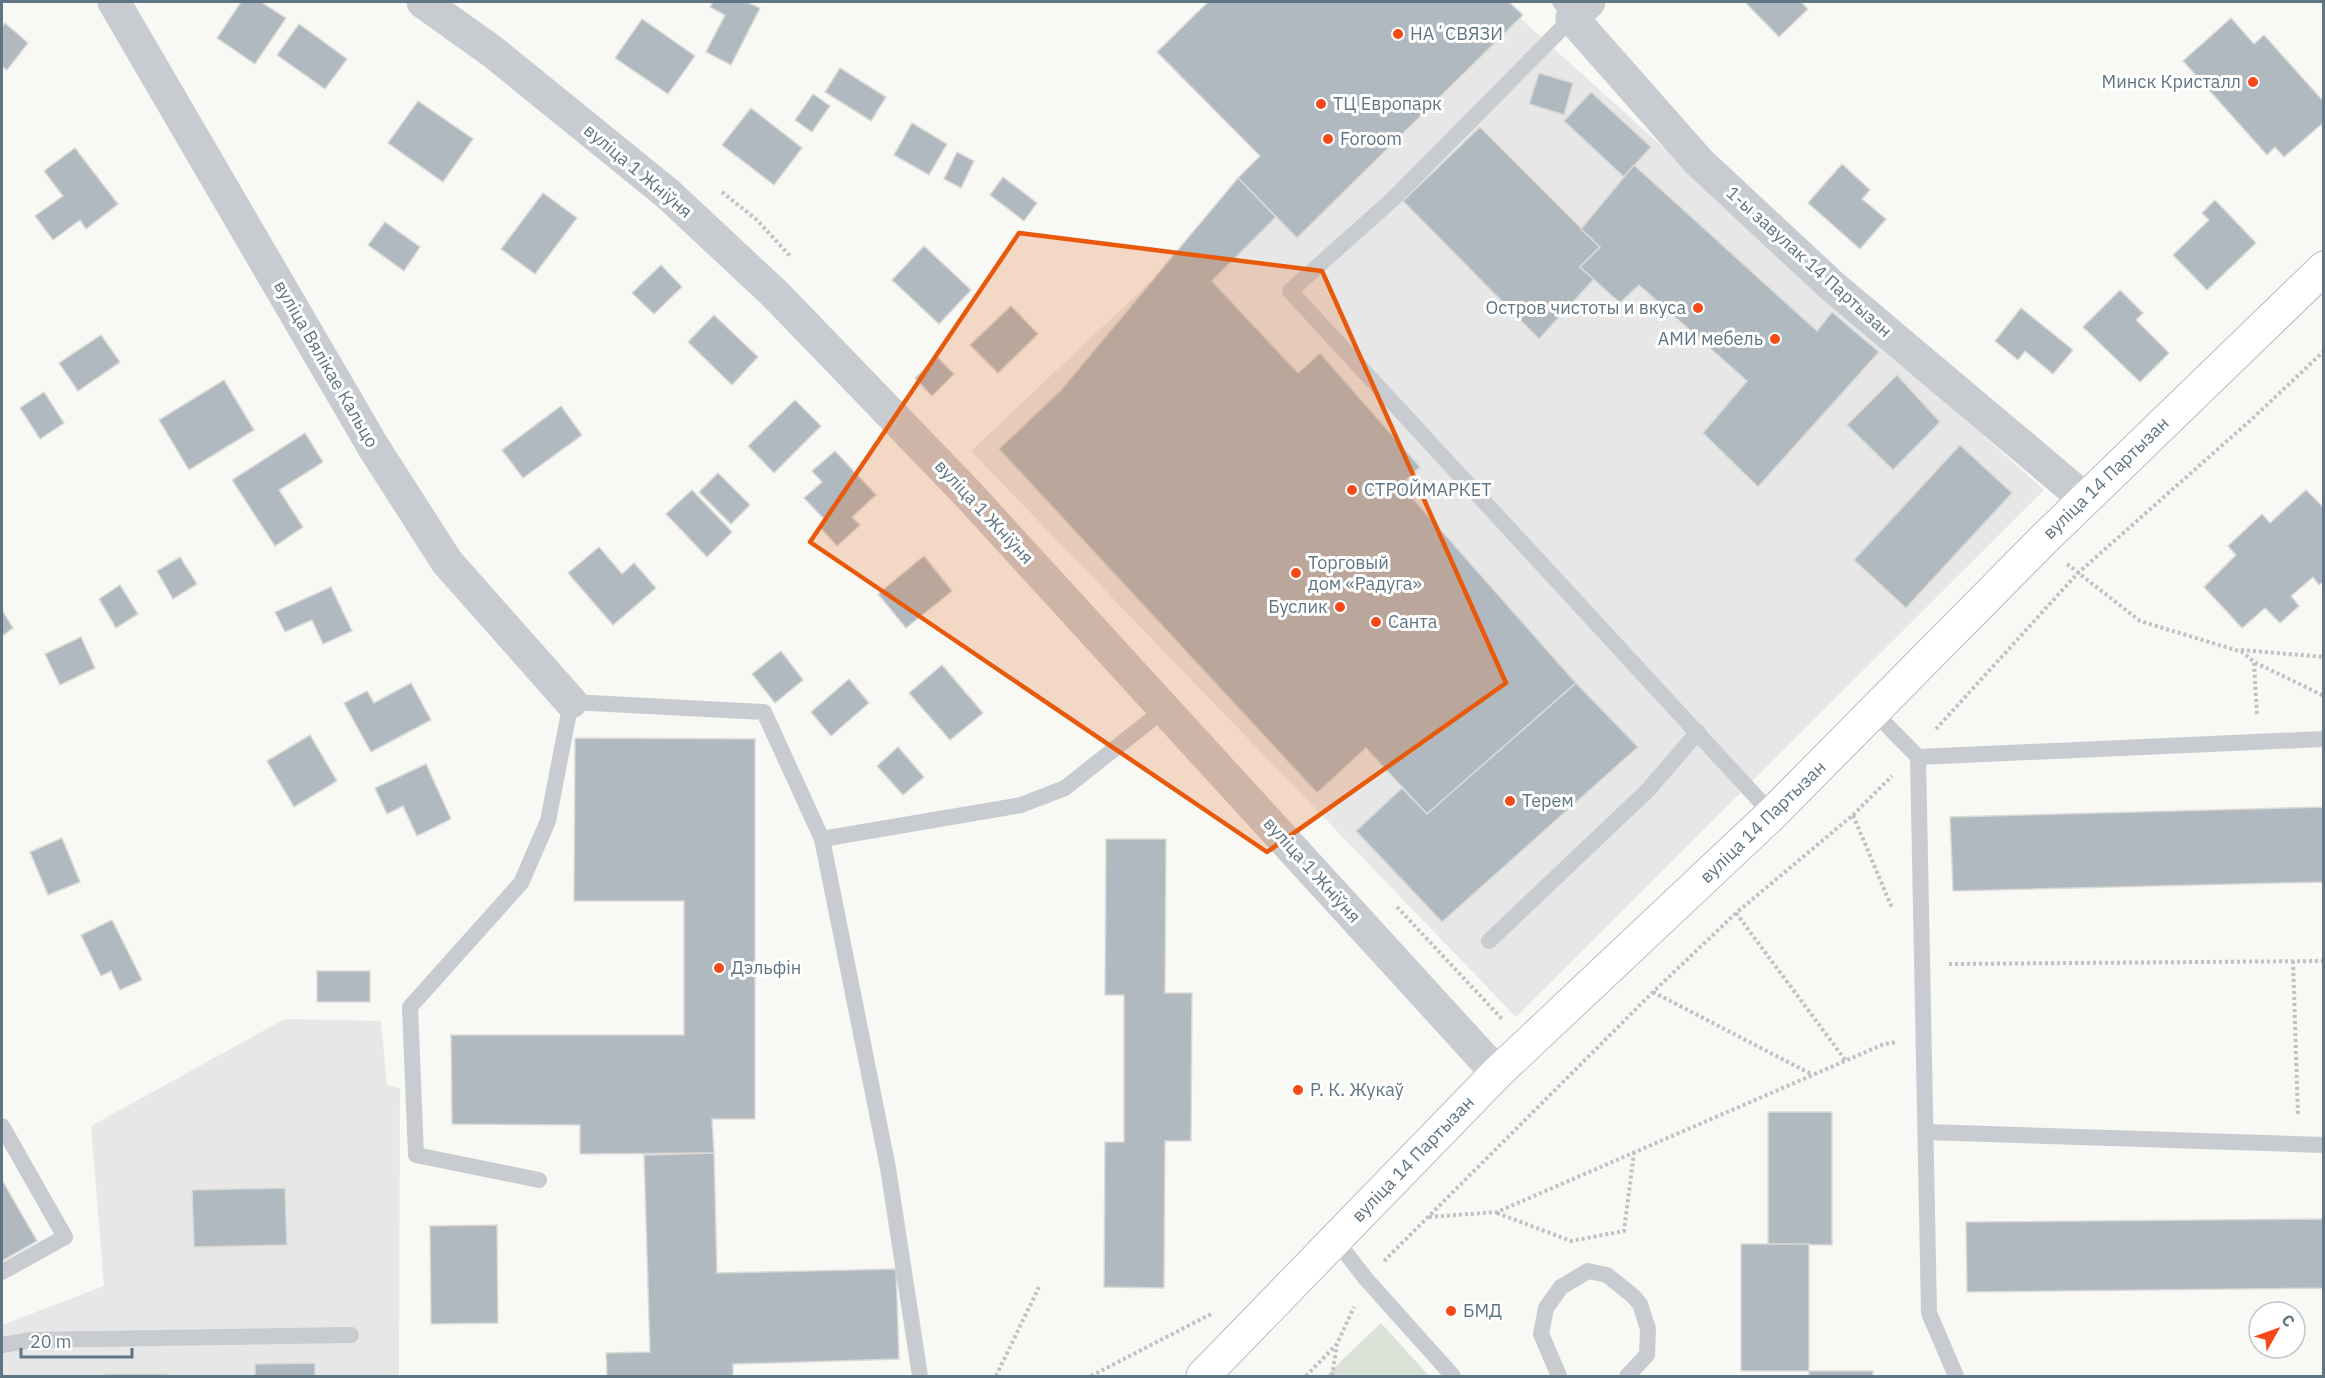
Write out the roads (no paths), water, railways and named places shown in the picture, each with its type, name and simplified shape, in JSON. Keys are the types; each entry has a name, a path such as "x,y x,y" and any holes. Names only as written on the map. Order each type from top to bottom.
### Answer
{"main road":[{"name":"вуліца 14 Партызан","path":"1203,1377 1497,1073 1772,814 2085,499 2324,268"}],"street":[{"name":"вуліца Вялікае Кальцо","path":"114,2 368,438 447,562 571,702"},
{"name":"вуліца 1 Жніўня","path":"423,2 493,52 668,194 776,295 967,493 1166,708 1497,1073"},
{"name":"1-ы завулак 14 Партызан","path":"1574,7 1699,162 1831,285 2085,499"}],"lane":[{"path":"1574,7 1392,199 1290,291 1772,814"},
{"path":"539,1180 416,1155 410,1007 521,884 548,821 571,702 764,712 822,839 888,1168 920,1377"},
{"path":"822,839 1021,805 1065,788 1166,708"},
{"path":"1874,712 1916,755 1929,1313 1956,1377"},
{"path":"1489,941 1648,790 1698,732"},
{"path":"1916,755 2259,741 2320,736"},
{"path":"2,1126 65,1237 2,1272"},
{"path":"1926,1132 2324,1145"},
{"path":"1335,1239 1366,1279 1453,1377"},
{"path":"1559,1377 1541,1334 1546,1308 1562,1287 1588,1271 1607,1275 1640,1304 1648,1329 1647,1355 1627,1377"},
{"path":"2,1345 31,1340 351,1335"}],"place":[{"name":"НАʼСВЯЗИ","path":"1398,34"},
{"name":"Минск Кристалл","path":"2253,82"},
{"name":"ТЦ Европарк","path":"1321,104"},
{"name":"Foroom","path":"1328,139"},
{"name":"Остров чистоты и вкуса","path":"1698,308"},
{"name":"АМИ мебель","path":"1775,339"},
{"name":"СТРОЙМАРКЕТ","path":"1352,490"},
{"name":"Торговый дом «Радуга»","path":"1296,573"},
{"name":"Буслик","path":"1340,607"},
{"name":"Санта","path":"1376,622"},
{"name":"Терем","path":"1510,801"},
{"name":"Дэльфін","path":"719,968"},
{"name":"Р. К. Жукаў","path":"1298,1090"},
{"name":"БМД","path":"1451,1311"}]}
